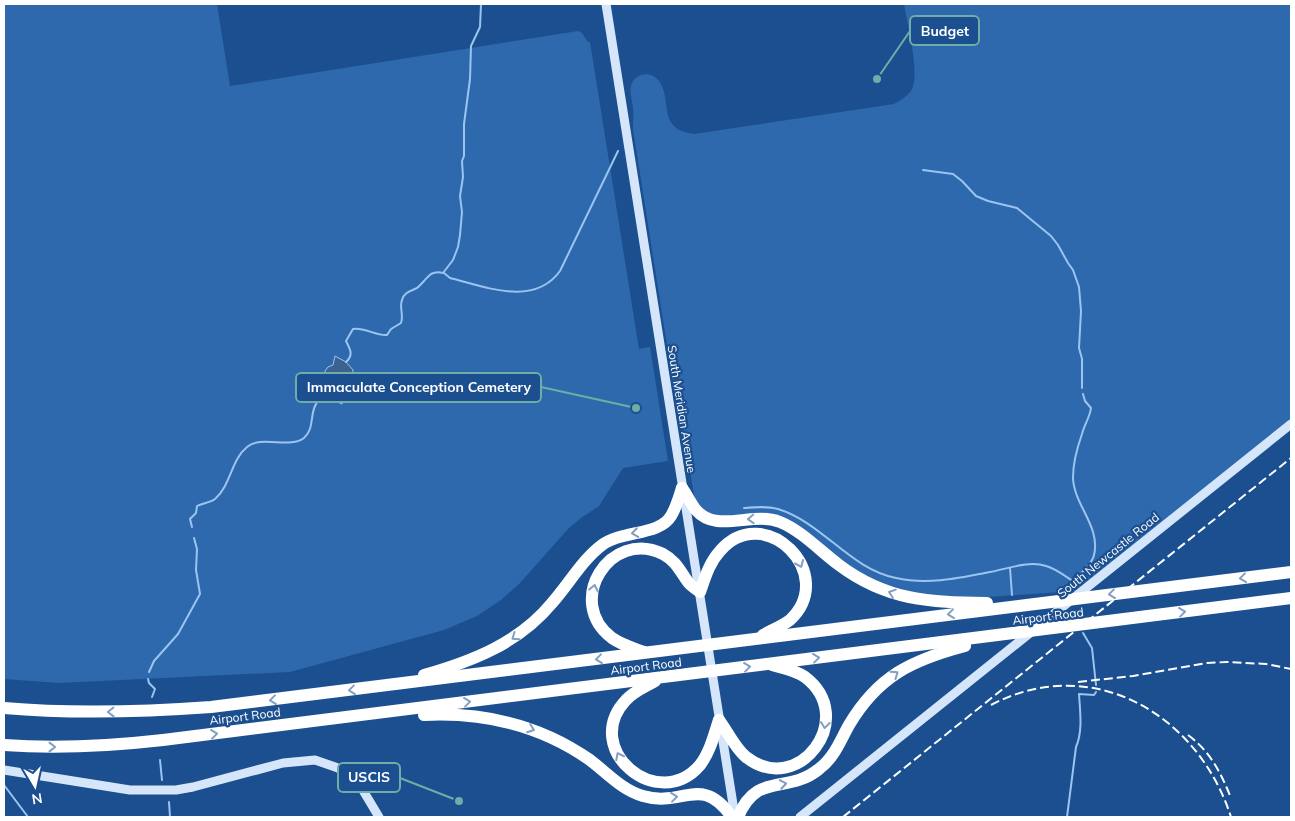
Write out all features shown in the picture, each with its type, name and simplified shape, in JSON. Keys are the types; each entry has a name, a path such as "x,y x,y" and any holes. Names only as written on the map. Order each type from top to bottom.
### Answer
{"highway":[{"path":"682,488 696,510 709,520 724,522 764,518 780,522 796,531 855,576 886,591 940,603 1034,604"},
{"path":"383,686 454,666 506,643 546,611 588,558 604,544 625,534 652,530 667,521 674,510 682,488"},
{"path":"648,653 620,643 612,638 599,623 592,598 595,581 603,566 626,551 636,549 654,551 680,568 688,582 700,592 714,558 726,545 734,540 751,535 760,535 775,538 790,548 799,560 804,573 804,594 796,613 782,625 752,640"},
{"name":"Airport Road","path":"4,708 91,712 211,707 1291,572"},
{"name":"Airport Road","path":"4,745 56,747 121,744 332,720 768,664 990,638 1291,598"},
{"path":"332,720 432,714 467,715 511,722 550,736 569,747 633,792 655,798 706,795 715,798 723,804 735,817 748,798 755,792 800,780 819,770 832,755 848,726 866,701 898,671 933,654 990,638"},
{"path":"719,720 739,750 747,758 762,765 777,768 787,767 806,758 815,750 822,740 826,729 824,705 819,694 804,677 768,664"},
{"path":"664,677 640,689 627,699 621,706 614,723 612,734 618,756 634,774 646,780 669,782 689,774 699,766 706,756 719,720"}],"street":[{"name":"South Meridian Avenue","path":"606,4 735,817"},
{"name":"South Newcastle Road","path":"800,817 1291,424"},
{"path":"4,770 130,790 176,790 283,763 315,760 338,768 350,776 361,787 380,817"}],"shaded area":[{"path":"4,4 217,4 230,86 578,31 582,33 590,42 639,349 650,347 668,461 623,468 599,506 568,529 520,583 501,600 477,616 444,630 290,672 59,683 4,679"},
{"path":"904,4 1291,4 1291,420 1078,591 940,600 868,580 797,528 711,518 695,499 672,377 633,129 631,86 636,78 643,74 652,75 656,78 663,89 667,113 674,126 682,131 694,134 894,104 912,89 915,71"},
{"path":"335,356 346,362 353,370 351,388 342,404 335,401 326,385 325,371 333,365"}],"waterway":[{"path":"346,362 351,354 346,341 353,329 387,335 391,329 401,323 401,303 404,295 417,288 431,274 443,273 453,260 458,247 462,212 460,196 463,177 464,124 470,79 471,46 480,27 481,4"},
{"path":"444,273 450,278 479,286 509,291 537,289 549,282 560,271 618,151"},
{"path":"923,170 953,174 976,196 1017,208 1051,236 1058,245 1073,270 1079,287 1081,311 1079,348 1082,359 1082,388"},
{"path":"192,527 190,519 196,513 197,506 215,499 225,487 238,459 247,447 260,442 291,442 304,438 311,427 315,406 329,387"},
{"path":"744,508 774,508 794,516 809,524 864,565 896,578 920,581 943,580 1039,564 1058,571 1076,583 1093,559 1095,545 1091,525 1074,488 1073,478 1077,450 1091,408 1085,401 1083,394"},
{"path":"149,672 154,661 178,634 200,594 196,570 197,549 194,538"},
{"path":"1010,568 1012,595"},
{"path":"1083,633 1092,648 1096,685"},
{"path":"148,679 155,689 152,697"},
{"path":"1067,817 1080,728 1079,694 1094,695 1096,692"},
{"path":"160,760 162,780"},
{"path":"4,785 28,817"},
{"path":"169,802 170,817"}],"railway":[{"path":"843,817 1291,458"},
{"path":"1078,682 1133,676 1207,663 1266,664 1291,669"},
{"path":"991,705 1029,690 1066,686 1103,690 1136,703 1167,722 1194,749 1215,780 1231,817"},
{"path":"1188,735 1209,755 1231,798"}],"place":[{"name":"Budget","path":"877,79"},
{"name":"Immaculate Conception Cemetery","path":"636,408"},
{"name":"USCIS","path":"459,801"}]}
